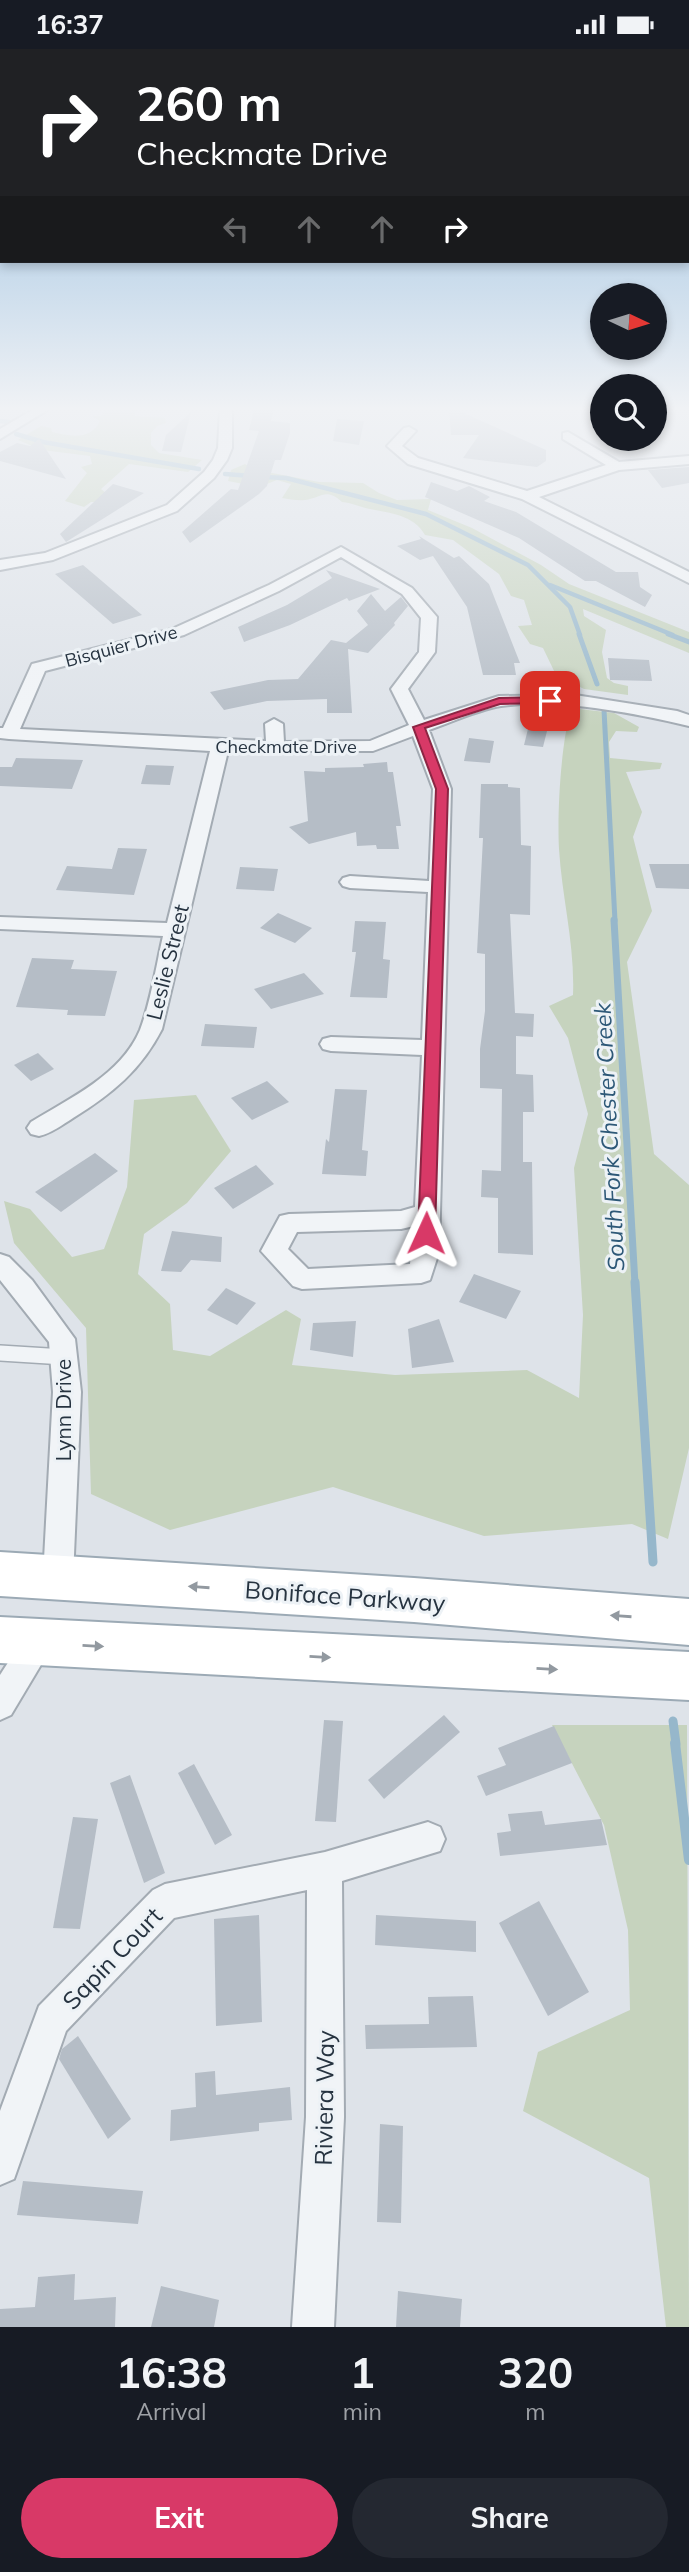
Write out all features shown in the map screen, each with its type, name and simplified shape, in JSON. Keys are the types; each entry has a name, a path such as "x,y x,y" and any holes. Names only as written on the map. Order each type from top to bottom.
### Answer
{"main road":[{"name":"Boniface Parkway","path":"0,1574 414,1600 689,1622"},
{"path":"19,1642 689,1676"}],"street":[{"path":"0,565 48,557 154,515"},
{"path":"565,515 689,578"},
{"name":"Bisquier Drive","path":"4,734 38,668 178,632 274,588 341,551 407,591 429,617 427,652 399,689 419,727"},
{"name":"Checkmate Drive","path":"4,734 220,746 373,746 419,727 499,701 575,700 671,715 689,721"},
{"path":"274,724 275,747"},
{"path":"419,727 442,789 426,1252 421,1273 302,1279 274,1251 289,1223 401,1220 427,1213"},
{"name":"Leslie Street","path":"39,1128 116,1079 141,1052 151,1029 220,746"},
{"path":"350,882 438,887"},
{"path":"0,923 175,930"},
{"path":"331,1044 432,1048"},
{"name":"Lynn Drive","path":"0,1264 23,1287 62,1339 67,1392 58,1578"},
{"path":"0,1704 19,1642"},
{"name":"Sapin Court","path":"0,2165 52,2019 165,1902 325,1869 428,1839"},
{"name":"Riviera Way","path":"313,2327 325,2117 325,1869"}],"lane":[{"path":"0,1353 64,1357"}],"green space":[{"path":"397,515 441,515 472,528 541,565 569,584 689,632 689,653 583,609 584,616 606,630 602,652 607,678 614,683 628,686 628,695 584,689 556,675 543,648 530,644 518,626 532,625 524,600 511,596 499,574 453,540 425,535 408,519"},
{"path":"571,708 614,713 639,727 637,732 616,731 609,742 610,758 662,763 660,769 626,772 642,812 633,837 652,911 627,962 654,1154 689,1185 689,1448 668,1539 632,1524 484,1536 333,1487 170,1530 91,1494 86,1328 14,1243 4,1201 30,1209 72,1257 104,1249 127,1187 134,1100 196,1095 231,1151 187,1203 144,1234 138,1274 170,1304 173,1350 210,1356 286,1310 301,1319 292,1365 395,1375 527,1370 579,1398 583,1315 574,1168 588,1114 568,1038 549,1006 573,995 572,958 559,833 562,759"},
{"path":"552,1725 687,1725 689,2327 666,2327 649,2178 523,2111 538,2052 630,2010 628,1930 604,1825"}],"building":[{"path":"80,515 108,515 66,542 60,534"},
{"path":"201,515 229,515 190,543 182,532"},
{"path":"467,515 522,515 616,572 638,572 640,587 652,595 645,607 596,581 585,581 519,538"},
{"path":"419,536 454,558 459,556 489,584 520,663 514,663 516,675 483,675 467,607 433,556 420,560 397,546 421,539"},
{"path":"83,565 142,615 113,624 55,574"},
{"path":"326,570 380,589 349,601 347,598 290,625 244,642 238,627 287,605 332,578"},
{"path":"371,594 385,611 401,597 408,606 395,625 368,653 348,649 352,713 327,713 327,699 267,701 224,710 210,692 268,680 298,679 331,640 346,643 368,625 357,611"},
{"path":"608,658 649,660 652,681 610,680"},
{"path":"530,721 549,723 543,747 524,745"},
{"path":"469,738 494,741 490,763 464,761"},
{"path":"16,758 83,760 72,789 0,786 0,767 12,767"},
{"path":"387,762 388,772 393,772 401,826 396,826 399,849 377,849 376,845 357,846 356,832 309,844 289,827 308,821 304,771 325,772 325,768 364,767 363,764"},
{"path":"146,765 174,766 170,785 141,784"},
{"path":"481,784 508,784 508,787 520,788 521,845 531,846 530,915 510,914 515,1013 534,1014 533,1037 516,1036 516,1074 533,1075 534,1112 523,1112 523,1162 532,1162 533,1255 498,1253 498,1198 481,1197 482,1170 501,1171 502,1089 480,1088 480,1049 485,1011 485,954 477,953 483,838 479,838"},
{"path":"118,848 147,849 134,895 56,890 67,866 112,869"},
{"path":"649,864 689,864 689,889 656,888"},
{"path":"240,867 278,869 274,891 236,889"},
{"path":"278,913 312,928 295,943 260,928"},
{"path":"355,921 386,922 383,959 390,960 387,998 350,997 356,952 352,952"},
{"path":"32,958 74,960 71,969 117,971 105,1016 67,1015 68,1010 16,1007"},
{"path":"304,973 324,994 271,1009 254,989"},
{"path":"205,1024 257,1027 254,1048 201,1046"},
{"path":"38,1053 54,1069 31,1081 14,1065"},
{"path":"267,1081 289,1102 252,1120 231,1098"},
{"path":"335,1089 367,1090 362,1150 368,1151 366,1176 322,1174"},
{"path":"95,1153 118,1171 61,1212 35,1192"},
{"path":"256,1165 274,1184 233,1209 214,1188"},
{"path":"172,1231 222,1237 221,1262 191,1260 181,1272 161,1271"},
{"path":"474,1274 521,1291 506,1319 459,1302"},
{"path":"226,1288 256,1303 237,1325 207,1310"},
{"path":"439,1319 454,1362 412,1368 408,1329"},
{"path":"356,1321 353,1357 310,1350 313,1323"},
{"path":"444,1715 460,1732 384,1799 368,1780"},
{"path":"324,1720 343,1721 336,1822 315,1821"},
{"path":"554,1726 572,1763 486,1796 477,1776 506,1765 498,1748"},
{"path":"194,1764 232,1835 215,1845 178,1773"},
{"path":"130,1775 165,1873 144,1883 110,1783"},
{"path":"542,1811 545,1825 601,1819 607,1845 500,1856 497,1833 511,1831 508,1814"},
{"path":"73,1817 98,1819 80,1929 53,1928"},
{"path":"539,1901 589,1992 548,2016 499,1923"},
{"path":"259,1915 262,2022 216,2026 214,1919"},
{"path":"376,1915 476,1921 476,1952 375,1945"},
{"path":"473,1996 477,2047 366,2049 365,2025 429,2024 428,1997"},
{"path":"78,2036 131,2119 108,2139 59,2059 62,2049"},
{"path":"215,2071 216,2095 290,2087 292,2120 259,2123 259,2131 170,2141 171,2110 196,2107 195,2073"},
{"path":"380,2124 403,2126 401,2223 377,2222"},
{"path":"23,2181 143,2191 138,2224 17,2215"},
{"path":"75,2274 74,2300 116,2297 115,2327 0,2327 0,2309 35,2307 38,2277"},
{"path":"161,2286 219,2300 214,2327 151,2327"},
{"path":"398,2291 462,2299 460,2327 396,2327"}],"waterway":[{"name":"South Fork Chester Creek","path":"429,515 528,565 570,607 580,635"},
{"path":"550,585 673,635"},
{"name":"South Fork Chester Creek","path":"579,634 597,684"},
{"path":"668,634 689,642"},
{"name":"South Fork Chester Creek","path":"604,710 615,921"},
{"name":"South Fork Chester Creek","path":"614,920 635,1284"},
{"name":"South Fork Chester Creek","path":"635,1282 653,1562"},
{"name":"South Fork Chester Creek","path":"673,1721 676,1744"},
{"name":"South Fork Chester Creek","path":"675,1743 689,1860"}],"route":[{"path":"426,1233 442,789 419,727 499,701 550,701"}]}
